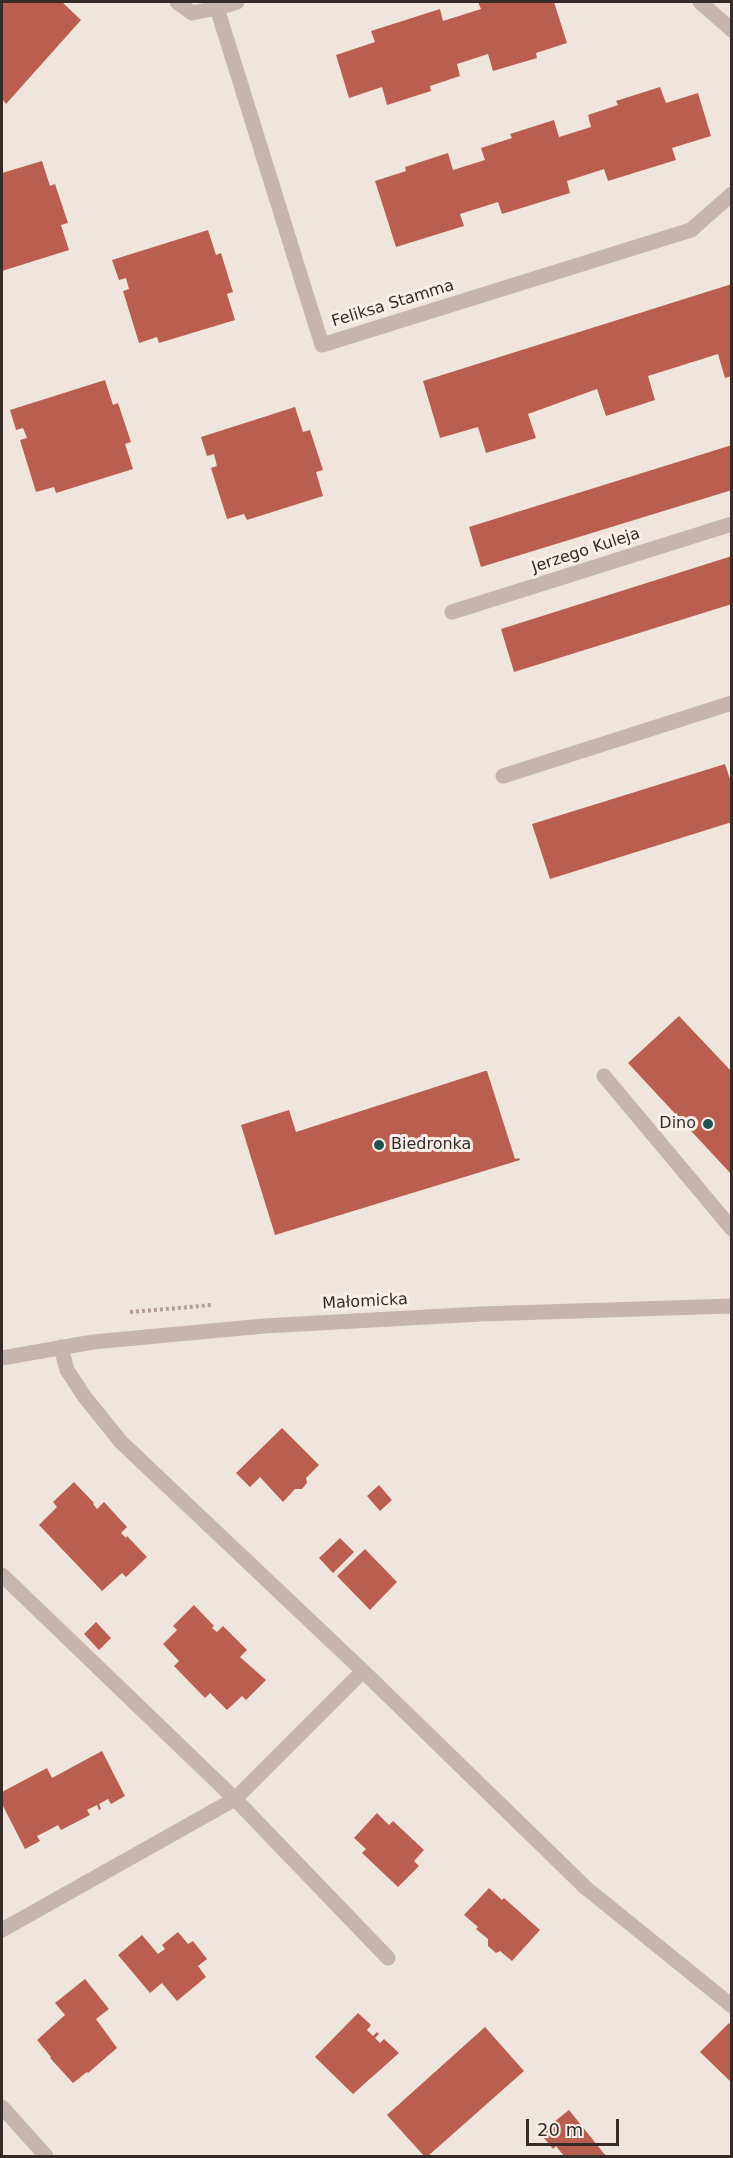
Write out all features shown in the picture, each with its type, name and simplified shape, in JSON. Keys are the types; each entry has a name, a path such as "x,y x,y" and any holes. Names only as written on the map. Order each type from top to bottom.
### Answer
{"street":[{"path":"177,2 192,13 237,2"},
{"path":"700,2 732,30"},
{"name":"Feliksa Stamma","path":"217,8 322,345 691,230 732,194"},
{"name":"Jerzego Kuleja","path":"452,612 732,524"},
{"path":"503,776 732,703"},
{"path":"604,1076 732,1229"},
{"name":"Małomicka","path":"2,1358 61,1347 226,1329 353,1320 732,1306"},
{"path":"61,1347 67,1370 84,1396 122,1442 363,1671 586,1888 732,2006"},
{"path":"2,1575 235,1799 388,1958"},
{"path":"2,1930 235,1799 363,1671"},
{"path":"2,2107 46,2157"}],"building":[{"path":"2,2 62,2 81,20 6,104 2,99"},
{"path":"478,2 554,2 567,43 536,53 537,58 493,71 488,54 457,64 460,76 430,86 431,91 387,105 382,87 349,98 336,55 375,42 371,31 440,9 443,21 481,9"},
{"path":"660,87 666,103 698,93 711,136 672,148 676,160 608,181 604,169 567,181 570,193 502,214 498,202 460,214 464,226 396,247 375,181 406,171 405,167 448,153 453,170 485,160 481,148 512,138 510,134 554,120 559,137 591,127 588,115 618,105 616,101"},
{"path":"42,161 50,186 55,184 68,223 61,225 69,250 2,271 2,173"},
{"path":"208,230 216,255 221,253 233,292 227,294 235,320 159,343 157,337 139,343 123,291 129,289 126,278 119,280 112,260"},
{"path":"732,284 732,376 725,378 718,354 648,376 655,400 606,416 597,389 528,414 536,438 486,453 478,427 440,438 423,381"},
{"path":"105,380 113,405 118,403 131,442 125,444 133,469 56,493 54,487 36,492 20,440 27,438 23,428 16,430 10,410"},
{"path":"295,407 303,432 310,430 323,470 316,472 323,496 247,520 244,514 227,519 211,468 217,466 214,454 207,456 201,437"},
{"path":"732,445 732,490 481,567 469,527"},
{"path":"732,556 732,604 514,672 501,629"},
{"path":"725,764 732,785 732,822 550,879 532,824"},
{"name":"Dino","path":"679,1016 732,1072 732,1175 628,1063"},
{"name":"Biedronka","path":"487,1071 515,1159 520,1160 275,1235 241,1125 289,1110 296,1132"},
{"path":"282,1428 319,1465 306,1478 307,1483 302,1489 295,1489 283,1502 260,1477 250,1487 236,1473"},
{"path":"74,1482 97,1509 104,1502 127,1527 121,1533 126,1538 127,1536 147,1557 126,1577 122,1573 102,1591 39,1525 57,1507 53,1502"},
{"path":"379,1485 392,1500 380,1511 367,1496"},
{"path":"340,1538 354,1552 333,1573 319,1558"},
{"path":"365,1549 397,1582 370,1610 337,1576"},
{"path":"194,1605 214,1626 212,1628 217,1632 223,1626 247,1650 240,1657 266,1680 246,1700 242,1696 227,1710 210,1693 205,1698 174,1666 179,1661 163,1644 177,1630 173,1626"},
{"path":"96,1622 111,1638 99,1650 84,1634"},
{"path":"102,1751 125,1796 111,1804 108,1799 99,1804 101,1809 99,1810 97,1805 87,1810 90,1815 61,1830 58,1825 37,1836 40,1841 25,1849 2,1804 2,1792 47,1768 52,1778"},
{"path":"377,1813 389,1825 393,1821 424,1850 414,1861 419,1866 398,1887 362,1853 366,1849 354,1838"},
{"path":"489,1888 502,1900 504,1898 540,1930 512,1961 500,1951 496,1953 488,1946 488,1939 464,1915"},
{"path":"178,1932 188,1944 193,1941 207,1959 198,1966 206,1977 177,2001 162,1983 150,1993 118,1955 142,1935 158,1954 165,1949 162,1945"},
{"path":"85,1979 109,2009 96,2019 117,2048 73,2083 37,2040 65,2015 55,2003"},
{"path":"358,2013 371,2025 367,2030 373,2036 377,2032 379,2034 375,2038 380,2043 384,2039 399,2053 353,2094 315,2057"},
{"path":"729,2023 732,2026 732,2083 700,2052"},
{"path":"485,2027 524,2071 428,2156 424,2156 387,2115"},
{"path":"569,2110 606,2156 564,2156 556,2146 553,2149 540,2133"}],"place":[{"name":"Dino","path":"708,1124"},
{"name":"Biedronka","path":"379,1145"}]}
